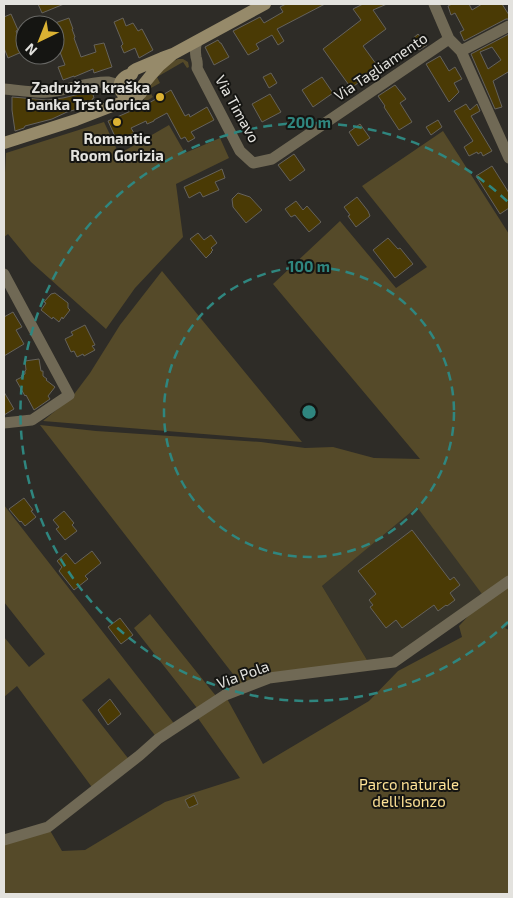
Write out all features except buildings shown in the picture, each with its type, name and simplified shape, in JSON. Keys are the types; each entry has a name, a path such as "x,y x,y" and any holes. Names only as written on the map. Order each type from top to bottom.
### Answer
{"main road":[{"path":"4,143 76,120 138,96 143,85 155,70 176,53 265,4"},
{"path":"96,112 133,71 176,53"},
{"path":"124,82 140,78 143,85"},
{"path":"124,82 126,97 131,98"}],"street":[{"path":"434,4 449,39 461,51 509,158"},
{"path":"461,51 509,26"},
{"name":"Via Tagliamento","path":"253,163 272,159 449,39"},
{"name":"Via Timavo","path":"197,41 195,49 198,68 240,151 253,163"},
{"name":"Via Timavo","path":"176,53 185,56 198,68"},
{"path":"4,89 44,92 60,91 96,83 119,74 124,82"},
{"path":"4,274 69,395 32,420 4,423"},
{"name":"Via Pola","path":"4,840 48,827 158,739 225,695 269,678 394,662 509,580"}],"shaded area":[{"path":"417,506 485,597 394,662 370,665 322,586"}],"green space":[{"path":"178,59 188,62 189,67 187,68 183,62 157,77 160,83 151,88 150,92 153,97 145,102 144,99 157,73 163,66"},
{"path":"104,122 119,154 169,125 185,153 220,138 229,158 176,184 183,237 135,288 106,329 31,262 8,234 4,237 6,153"},
{"name":"Parco naturale dell'Isonzo","path":"443,131 509,234 509,624 505,628 509,630 509,894 4,894 4,840 48,827 62,851 85,850 165,802 240,778 195,714 225,695 263,764 369,701 398,671 462,637 459,626 485,598 417,507 322,586 370,665 243,687 40,425 96,431 261,442 305,448 333,447 374,458 420,459 273,284 340,221 396,288 427,267 362,186"},
{"path":"162,271 302,442 43,421 72,397 90,373 120,325"},
{"path":"4,505 176,726 158,739 109,678 82,700 131,762 94,790 17,686 4,697 4,637 29,667 45,654 4,602"},
{"path":"150,614 216,696 197,708 134,628"}],"place":[{"name":"Zadružna kraška banka Trst Gorica","path":"160,97"},
{"name":"Romantic Room Gorizia","path":"117,122"}]}
